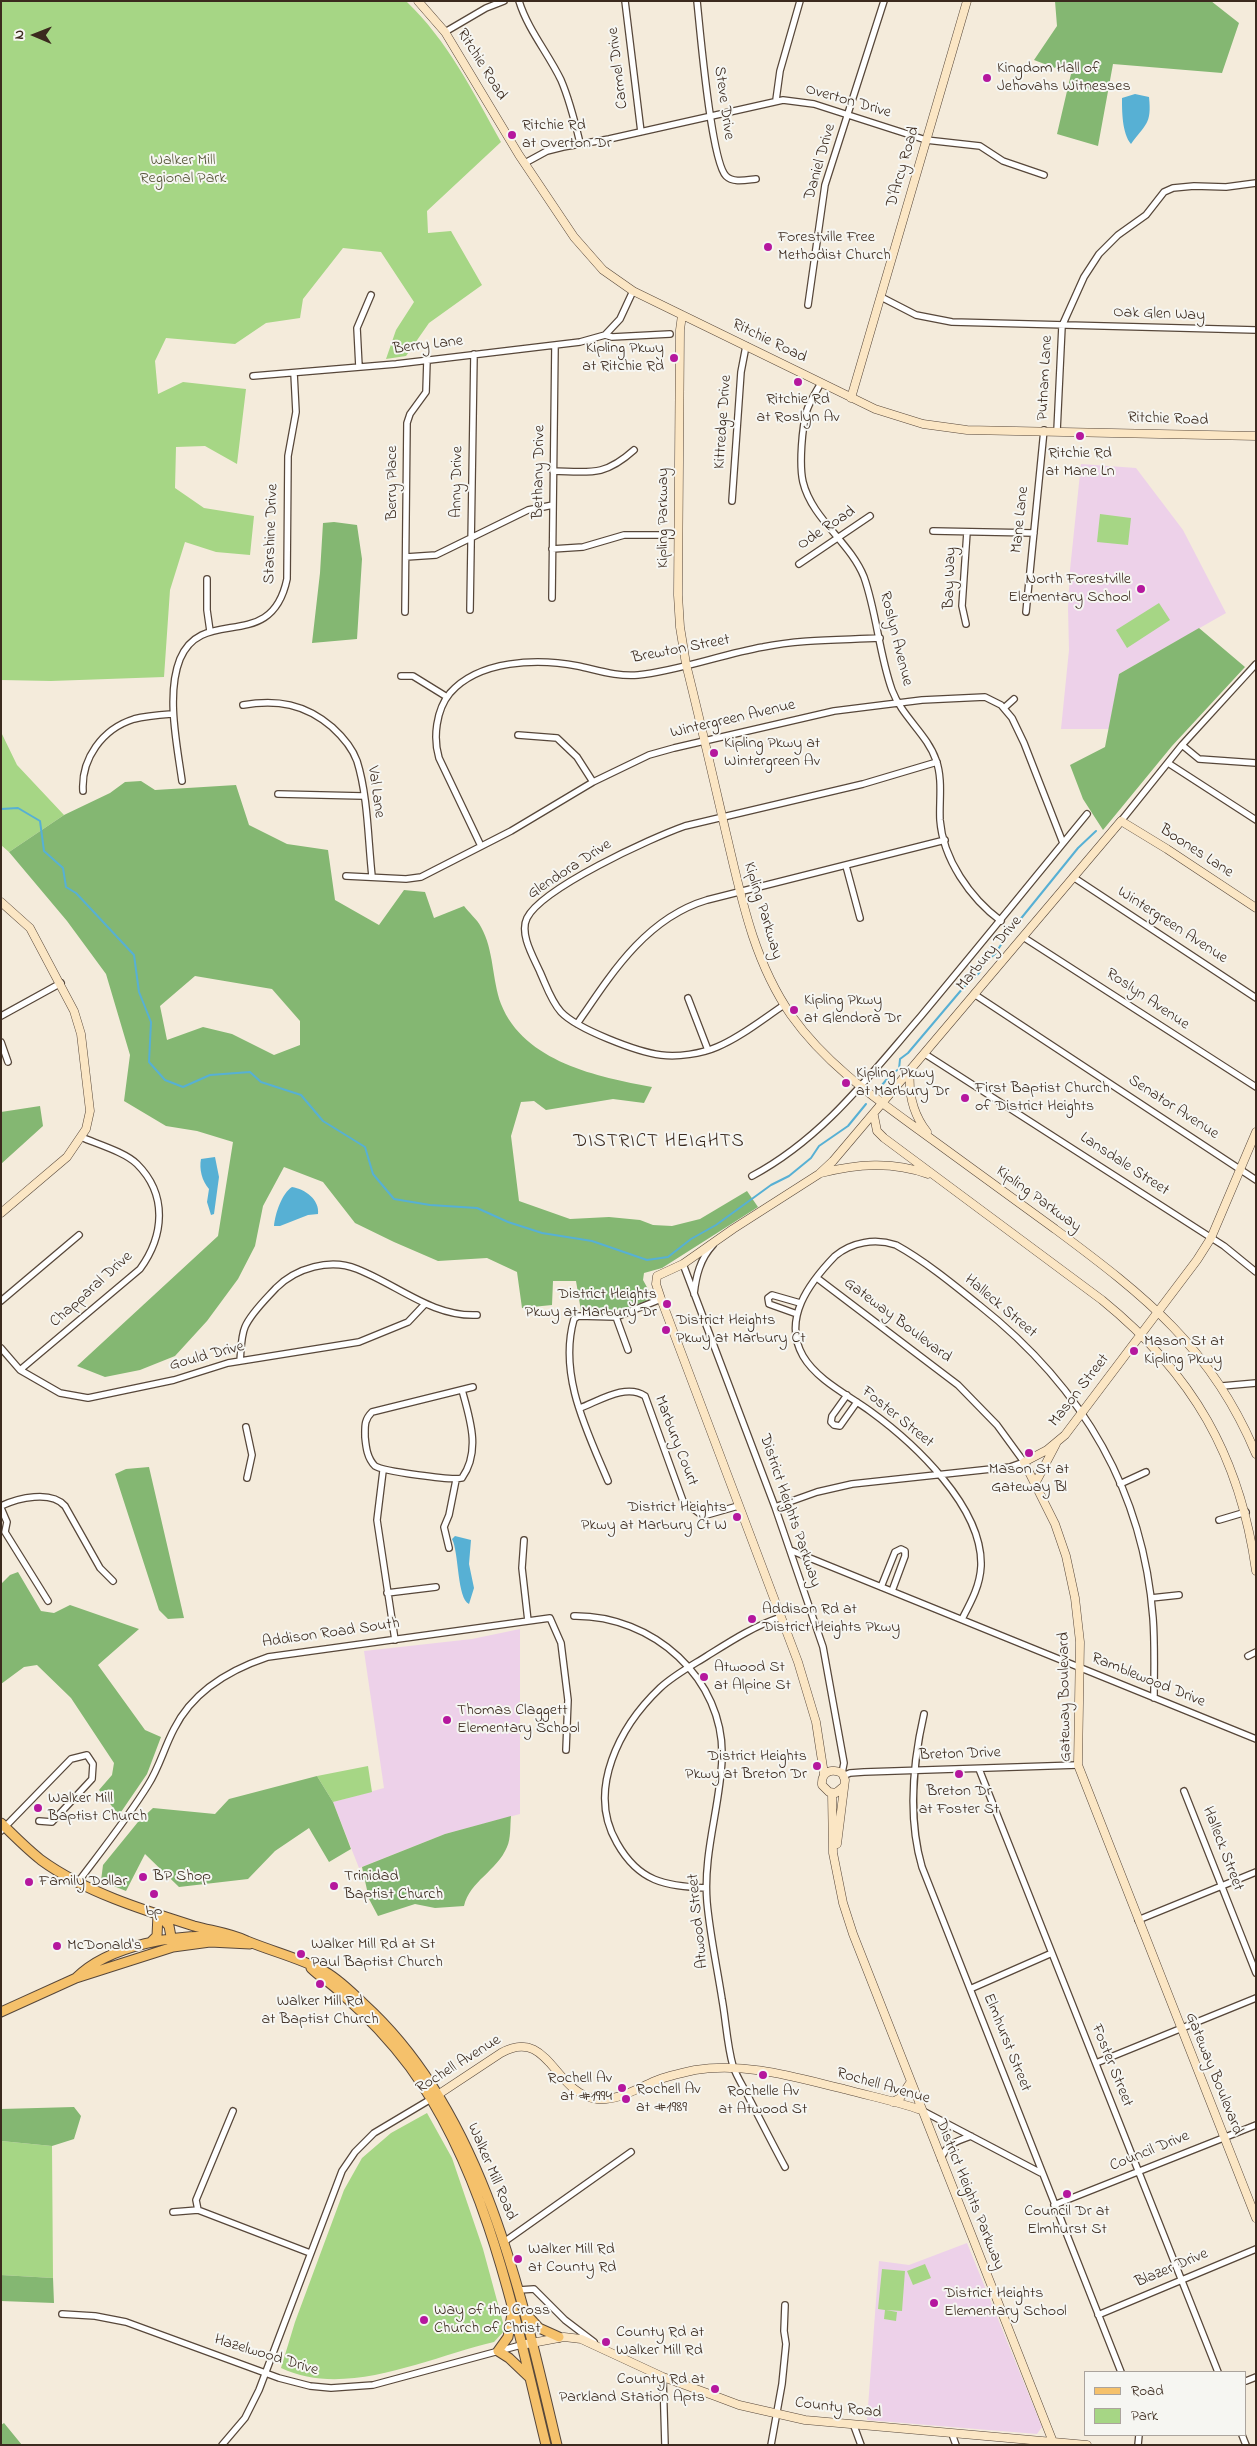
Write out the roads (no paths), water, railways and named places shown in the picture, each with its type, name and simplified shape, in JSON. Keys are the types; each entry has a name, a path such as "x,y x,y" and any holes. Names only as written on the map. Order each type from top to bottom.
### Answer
{"main road":[{"name":"Walker Mill Road","path":"3,1827 39,1858 78,1882 158,1914 250,1942 324,1971 375,2014 416,2059 471,2161 504,2242 519,2290 557,2445"},
{"path":"151,1942 157,1936 158,1914"},
{"path":"158,1914 169,1926 172,1942"},
{"path":"1,2012 76,1978 89,1976 172,1942 202,1936 250,1942"},
{"path":"76,1978 85,1968 128,1949 151,1942 172,1942"},
{"name":"Walker Mill Road","path":"435,2097 485,2218 499,2259 546,2445"},
{"path":"513,2311 508,2337 498,2351 524,2371 530,2380"},
{"path":"524,2311 539,2328 559,2337"}],"street":[{"name":"Ritchie Road","path":"418,1 445,32 558,215 588,254 604,270 633,291 851,398 888,414 935,426 967,430 1044,430 1256,436"},
{"path":"445,32 486,8 504,1"},
{"path":"519,1 526,20 561,81 572,111 580,143"},
{"name":"Carmel Drive","path":"625,1 641,132"},
{"name":"Steve Drive","path":"697,1 710,116 718,158 723,172 732,179 756,179"},
{"path":"776,100 782,64 800,1"},
{"name":"Daniel Drive","path":"808,305 825,185 884,1"},
{"name":"D'Arcy Road","path":"851,398 967,1"},
{"name":"Overton Drive","path":"525,163 547,151 641,132 776,100 802,101 926,140 980,146 1003,161 1044,175"},
{"path":"1062,326 1084,277 1099,254 1113,239 1146,215 1164,192 1182,186 1226,187 1256,183"},
{"path":"605,335 620,319 633,291"},
{"path":"358,367 358,328 372,294"},
{"name":"Oak Glen Way","path":"881,297 908,312 937,320 1062,326 1256,330"},
{"name":"Kipling Parkway","path":"682,316 680,336 678,610 686,664 741,893 760,957 784,1004 816,1046 861,1087 1115,1274 1158,1311 1194,1350 1222,1386 1256,1454"},
{"name":"Putnam Lane","path":"1057,431 1062,326"},
{"name":"Berry Lane","path":"253,376 427,360 555,345 590,340 605,335 612,338 670,334"},
{"name":"Bethany Drive","path":"552,598 555,345"},
{"name":"Kittredge Drive","path":"732,501 741,372 746,346"},
{"name":"Anny Drive","path":"470,610 474,354"},
{"name":"Berry Place","path":"405,612 408,423 410,414 426,392 427,360"},
{"name":"Starshine Drive","path":"182,781 173,714 180,660 189,645 210,631 244,627 261,620 275,608 284,592 287,579 288,456 296,412 294,373"},
{"name":"Roslyn Avenue","path":"821,384 805,419 802,472 808,495 862,572 880,638 888,677 898,702 909,720 927,742 937,762 941,827 944,840 965,884 986,909 1001,921"},
{"name":"Mane Lane","path":"1026,612 1044,430"},
{"path":"553,471 601,471 615,465 634,450"},
{"path":"406,557 436,555 528,510 553,505"},
{"name":"Ode Road","path":"798,564 837,536 870,516"},
{"path":"934,531 1034,533"},
{"name":"Bay Way","path":"966,624 962,606 967,532"},
{"path":"552,549 583,547 624,535 678,535"},
{"path":"207,579 207,610 210,631"},
{"name":"Brewton Street","path":"482,846 438,755 438,724 447,697 461,682 473,674 500,666 553,663 633,675 778,644 880,638"},
{"name":"Marbury Drive","path":"661,1299 656,1280 662,1273 682,1264 819,1174 874,1116 974,994 1121,821 1182,745 1253,671 1256,664"},
{"path":"401,676 413,676 447,697"},
{"name":"Wintergreen Avenue","path":"346,876 421,877 482,846 593,782 649,756 705,741 827,712 898,702 979,697 994,700 1004,708"},
{"path":"1014,699 1004,708 1012,718 1024,743 1063,843"},
{"name":"Val Lane","path":"243,705 263,702 287,703 304,708 321,718 345,739 352,750 359,769 372,876"},
{"path":"83,791 84,775 90,757 106,735 113,729 132,720 173,714"},
{"path":"518,735 556,738 577,757 593,782"},
{"path":"1182,745 1199,760 1256,763"},
{"name":"Glendora Drive","path":"784,1004 717,1047 679,1055 651,1053 577,1024 560,1011 550,994 526,936 524,926 528,916 542,902 569,883 622,853 686,826 863,784 937,762"},
{"path":"1168,763 1256,820"},
{"path":"278,794 363,796"},
{"name":"Marbury Drive","path":"752,1176 806,1141 833,1118 1001,921 1087,814"},
{"name":"Boones Lane","path":"1121,821 1256,908"},
{"path":"577,1024 624,958 670,916 692,905 944,840"},
{"path":"846,866 860,918"},
{"name":"Wintergreen Avenue","path":"1073,877 1256,998"},
{"path":"1,902 30,928 61,983 77,1019 83,1049 90,1111 86,1129 68,1157 1,1213"},
{"name":"Roslyn Avenue","path":"1023,937 1256,1086"},
{"path":"1,1016 61,983"},
{"name":"Senator Avenue","path":"974,994 1256,1180"},
{"path":"688,998 708,1050"},
{"path":"1,1042 8,1062"},
{"name":"Lansdale Street","path":"925,1054 1211,1238 1243,1260 1256,1272"},
{"path":"910,1071 909,1088 914,1110 920,1123 933,1140"},
{"path":"874,1116 874,1125 879,1134 1102,1300 1140,1334 1184,1382 1204,1413 1233,1473 1246,1512 1256,1571"},
{"name":"Mason Street","path":"776,1507 836,1487 1010,1467 1024,1462 1057,1443 1082,1413 1211,1238 1256,1132"},
{"name":"Chapparal Drive","path":"20,1370 140,1269 156,1240 160,1209 151,1182 136,1163 81,1137"},
{"path":"819,1174 858,1166 882,1164 911,1168 935,1177"},
{"path":"1,1301 79,1235"},
{"name":"Marbury Drive","path":"694,1296 697,1276 705,1255 723,1236"},
{"name":"Halleck Street","path":"817,1278 835,1256 853,1245 875,1241 896,1245 921,1261 1007,1327 1045,1365 1082,1413 1120,1484 1142,1550 1151,1598 1154,1641 1154,1698"},
{"path":"240,1361 245,1328 267,1298 283,1281 304,1269 330,1264 356,1268 425,1304 461,1316 477,1315"},
{"name":"District Heights Parkway","path":"682,1264 776,1507 827,1662 844,1763 842,1774"},
{"name":"Foster Street","path":"817,1278 800,1303 797,1314 797,1338 804,1357 814,1369 903,1437 940,1475 963,1508 976,1537 980,1554 978,1584 962,1619"},
{"name":"Gateway Boulevard","path":"817,1278 958,1385 997,1425 1036,1482 1055,1524 1070,1573 1078,1619 1080,1668 1078,1765 1256,2218"},
{"path":"797,1314 769,1304 768,1298 772,1295 800,1303"},
{"path":"608,1481 580,1408 570,1375 574,1319 578,1316 616,1317 661,1299 809,1696 824,1774 822,1785 826,1791 832,1793 839,1792 843,1787 842,1774 833,1770 824,1774"},
{"name":"Gould Drive","path":"1,1348 20,1370 60,1393 88,1398 174,1380 228,1363 359,1342 408,1322 425,1304"},
{"path":"616,1317 628,1350"},
{"path":"1222,1386 1256,1383"},
{"path":"462,1390 473,1440 466,1473 462,1478 456,1480 383,1471 370,1461 366,1447 365,1421 370,1414 375,1411 473,1387"},
{"name":"Marbury Court","path":"580,1408 623,1392 638,1392 645,1396 684,1502 704,1516 738,1506"},
{"path":"847,1395 832,1416 831,1422 834,1425 840,1426 857,1402"},
{"path":"246,1427 252,1455 247,1478"},
{"path":"1036,1482 1057,1443"},
{"path":"383,1471 377,1520 395,1640"},
{"path":"1120,1484 1146,1472"},
{"path":"450,1548 444,1527 449,1514 456,1480"},
{"path":"48,1601 4,1532 6,1522 1,1507 13,1501 44,1497 60,1500 100,1568 113,1581"},
{"path":"1219,1520 1246,1512"},
{"path":"524,1540 522,1568 528,1621"},
{"path":"881,1587 895,1552 901,1549 905,1551 905,1556 892,1591"},
{"name":"Ramblewood Drive","path":"790,1550 1256,1739"},
{"path":"387,1593 436,1588"},
{"path":"1151,1598 1179,1595"},
{"name":"Atwood Street","path":"574,1616 602,1616 641,1629 662,1642 690,1666 708,1697 722,1748 721,1768 709,1846 706,1888 734,2067 785,2167"},
{"path":"706,1888 663,1884 637,1868 625,1855 612,1835 604,1806 608,1773 622,1736 660,1688 690,1666 753,1628 781,1617"},
{"name":"Addison Road South","path":"78,1882 137,1803 156,1772 174,1729 183,1715 208,1687 236,1669 268,1657 550,1618 561,1643 567,1691 566,1750"},
{"path":"1248,1656 1256,1652"},
{"name":"Elmhurst Street","path":"924,1714 918,1741 916,1770 915,1826 918,1852 1041,2173 1121,2371"},
{"path":"3,1827 71,1759 87,1755 92,1764 92,1779 52,1822 39,1821"},
{"name":"Breton Drive","path":"842,1774 850,1772 1078,1765"},
{"name":"Foster Street","path":"979,1769 1218,2371"},
{"name":"District Heights Parkway","path":"836,1868 843,1787"},
{"name":"Halleck Street","path":"1184,1792 1256,1973"},
{"name":"District Heights Parkway","path":"832,1793 833,1853 853,1934 1053,2443"},
{"path":"1138,1920 1256,1872"},
{"path":"970,1989 1052,1953"},
{"path":"1096,2063 1256,1998"},
{"name":"Rochell Avenue","path":"222,2445 245,2418 266,2373 337,2182 355,2152 386,2124 435,2097 501,2052 515,2047 528,2048 541,2054 572,2089 583,2096 598,2099 624,2095 675,2074 703,2069 734,2067 770,2072 921,2110 1041,2173"},
{"path":"893,2102 900,2098 910,2083"},
{"path":"198,2210 196,2200 233,2111"},
{"name":"Council Drive","path":"1054,2205 1256,2125"},
{"path":"941,2160 944,2150 952,2144 971,2136"},
{"path":"504,2242 631,2152"},
{"path":"173,2212 198,2210 310,2253"},
{"name":"Blazer Drive","path":"1098,2314 1256,2249"},
{"name":"County Road","path":"519,2290 534,2289 565,2320 599,2346"},
{"path":"771,2445 775,2414 782,2384 786,2344 785,2305"},
{"name":"Hazelwood Drive","path":"62,2314 95,2316 126,2322 266,2373 316,2386 342,2388 364,2387 521,2345"},
{"name":"County Road","path":"521,2345 559,2337 581,2339 663,2377 739,2404 805,2420 854,2426 1087,2445"},
{"path":"663,2377 665,2445"},
{"path":"854,2426 861,2445"},
{"path":"952,2434 956,2445"}],"water":[{"path":"1135,94 1149,97 1150,106 1146,124 1131,144 1124,128 1122,98"},
{"path":"215,1157 219,1177 214,1214 211,1215 207,1202 209,1189 203,1179 200,1167 201,1159"},
{"path":"292,1187 302,1190 311,1196 317,1204 318,1214 308,1215 280,1226 274,1226 280,1204 285,1194"},
{"path":"455,1536 471,1540 469,1564 474,1588 469,1604 462,1594 460,1585 452,1539"}],"waterway":[{"path":"1,809 18,808 40,821 44,851 63,868 66,887 76,893 134,955 139,992 151,1022 149,1062 165,1080 183,1087 210,1075 250,1072 261,1082 301,1095 323,1121 365,1147 373,1174 394,1199 430,1205 477,1208 508,1222 542,1233 592,1241 647,1260 668,1257 691,1239 716,1225 771,1185 789,1176 811,1158 819,1146 848,1126 866,1104"},
{"path":"878,1090 891,1074 899,1069 900,1059 908,1053 963,988 979,973 985,962 995,954 1006,937 1078,848 1096,831"}],"place":[{"name":"Kingdom Hall of Jehovahs Witnesses","path":"987,78"},
{"name":"Ritchie Rd at Overton Dr","path":"512,135"},
{"name":"Forestville Free Methodist Church","path":"768,247"},
{"name":"Kipling Pkwy at Ritchie Rd","path":"674,358"},
{"name":"Ritchie Rd at Roslyn Av","path":"798,382"},
{"name":"Ritchie Rd at Mane Ln","path":"1080,436"},
{"name":"North Forestville Elementary School","path":"1141,589"},
{"name":"Kipling Pkwy at Wintergreen Av","path":"714,753"},
{"name":"Kipling Pkwy at Glendora Dr","path":"794,1010"},
{"name":"Kipling Pkwy at Marbury Dr","path":"846,1083"},
{"name":"First Baptist Church of District Heights","path":"965,1098"},
{"name":"District Heights Pkwy at Marbury Dr","path":"667,1304"},
{"name":"District Heights Pkwy at Marbury Ct","path":"666,1330"},
{"name":"Mason St at Kipling Pkwy","path":"1134,1351"},
{"name":"Mason St at Gateway Bl","path":"1029,1453"},
{"name":"District Heights Pkwy at Marbury Ct W","path":"737,1517"},
{"name":"Addison Rd at District Heights Pkwy","path":"752,1619"},
{"name":"Atwood St at Alpine St","path":"704,1677"},
{"name":"Thomas Claggett Elementary School","path":"447,1720"},
{"name":"District Heights Pkwy at Breton Dr","path":"817,1766"},
{"name":"Breton Dr at Foster St","path":"959,1774"},
{"name":"Walker Mill Baptist Church","path":"38,1808"},
{"name":"BP Shop","path":"143,1877"},
{"name":"Family Dollar","path":"29,1882"},
{"name":"Trinidad Baptist Church","path":"334,1886"},
{"name":"bp","path":"154,1894"},
{"name":"McDonald's","path":"57,1946"},
{"name":"Walker Mill Rd at St Paul Baptist Church","path":"301,1954"},
{"name":"Walker Mill Rd at Baptist Church","path":"320,1984"},
{"name":"Rochelle Av at Atwood St","path":"763,2075"},
{"name":"Rochell Av at #1994","path":"622,2088"},
{"name":"Rochell Av at #1989","path":"626,2099"},
{"name":"Council Dr at Elmhurst St","path":"1067,2194"},
{"name":"Walker Mill Rd at County Rd","path":"518,2259"},
{"name":"District Heights Elementary School","path":"934,2303"},
{"name":"Way of the Cross Church of Christ","path":"424,2320"},
{"name":"County Rd at Walker Mill Rd","path":"606,2342"},
{"name":"County Rd at Parkland Station Apts","path":"715,2389"}],"district":[{"name":"DISTRICT HEIGHTS","path":"659,1143"}],"park label":[{"name":"Walker Mill Regional Park","path":"183,170"}]}
